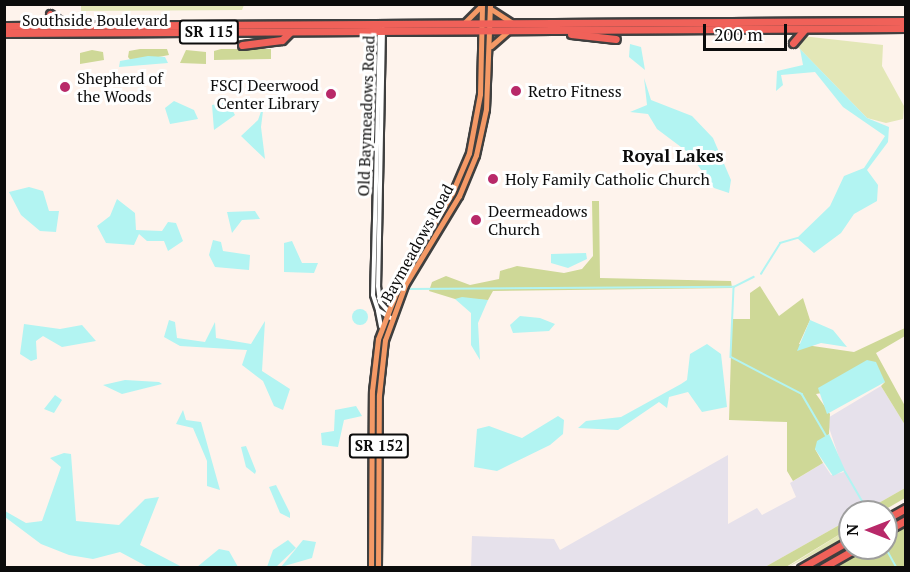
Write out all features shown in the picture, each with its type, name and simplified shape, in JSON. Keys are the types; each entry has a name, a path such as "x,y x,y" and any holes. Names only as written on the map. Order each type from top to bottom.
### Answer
{"highway":[{"path":"50,15 71,26"},
{"name":"Southside Boulevard","path":"4,33 381,31 486,27 511,22 906,21"},
{"name":"Southside Boulevard","path":"4,26 465,22 509,31 906,28"},
{"path":"35,33 50,26"},
{"path":"793,43 796,34 807,29"},
{"path":"532,31 616,39"},
{"path":"242,45 282,40 290,32"},
{"path":"801,567 838,547"},
{"path":"822,567 838,558"}],"main road":[{"path":"465,22 482,5"},
{"name":"Baymeadows Road","path":"371,567 372,381 381,327 459,196 476,155 484,123 489,50 482,5"},
{"path":"490,5 495,16 511,22"},
{"name":"Baymeadows Road","path":"378,567 380,380 389,315 414,256 452,193 469,153 477,122 490,5"},
{"path":"489,50 509,31"},
{"path":"477,122 484,123"},
{"path":"469,153 476,155"},
{"path":"452,193 459,196"},
{"path":"414,256 420,260"}],"street":[{"name":"Old Baymeadows Road","path":"381,23 378,286 389,315"},
{"name":"Old Baymeadows Road","path":"381,31 373,288 381,327"},
{"path":"378,310 389,315"}],"shaded area":[{"path":"881,386 905,425 905,488 884,500 838,500 838,526 765,567 471,568 472,536 554,539 560,550 728,455 728,524 757,508 762,515 796,497 790,483 823,463 831,475 844,472 826,419"}],"green space":[{"path":"81,4 244,5 242,10 81,11"},
{"path":"802,36 883,45 882,66 904,106 903,119 886,123 867,118 795,44"},
{"path":"167,49 169,55 132,62 128,57 129,51"},
{"path":"271,49 271,59 214,60 214,51"},
{"path":"92,50 103,52 104,60 80,64 80,53"},
{"path":"186,50 206,52 206,64 180,63"},
{"path":"592,201 599,201 600,278 731,281 732,288 493,291 488,300 455,299 429,291 432,282 446,276 470,285 499,279 500,271 517,266 564,273 582,269 593,256"},
{"path":"760,286 779,316 803,298 810,320 799,344 854,352 905,328 905,336 876,353 905,406 905,425 881,386 885,382 816,394 830,414 829,434 815,449 823,463 793,481 787,471 787,422 729,420 732,319 750,319 750,293"},
{"path":"905,488 905,498 898,502 898,500 884,500"},
{"path":"838,526 838,535 786,567 765,567"},
{"path":"905,528 905,567 836,567 849,560 898,560 898,532"},
{"path":"838,536 838,542 786,568"}],"water":[{"path":"630,44 641,47 645,70 629,57"},
{"path":"800,49 867,118 889,127 888,142 867,170 878,185 877,201 854,214 841,233 814,253 797,238 830,206 844,176 864,168 885,136 843,107 815,72 781,75 783,85 776,91 777,71 803,65"},
{"path":"148,56 165,57 168,63 119,67 120,61"},
{"path":"644,78 651,100 692,116 713,138 731,180 729,193 714,188 689,153 657,129 648,114 630,112 647,105"},
{"path":"174,101 194,110 198,119 170,124 165,108"},
{"path":"228,102 235,115 214,130 212,105"},
{"path":"264,103 261,127 265,159 241,136 258,120"},
{"path":"29,187 43,191 49,211 59,211 56,232 40,231 21,215 9,192"},
{"path":"117,199 135,213 136,230 162,231 168,222 176,223 183,241 168,251 164,241 147,241 139,234 134,245 106,243 97,226 110,216"},
{"path":"255,211 260,219 242,220 232,233 227,212"},
{"path":"213,240 221,242 223,251 250,255 249,270 215,267 209,255"},
{"path":"292,241 302,263 318,263 314,273 284,272 284,243"},
{"path":"586,253 587,259 568,268 551,263 551,254"},
{"path":"462,297 488,300 478,323 480,360 471,345 471,313 455,299"},
{"path":"360,309 366,311 368,317 366,323 360,325 354,323 352,317 354,311"},
{"path":"520,316 540,318 555,324 549,331 513,333 510,325"},
{"path":"169,320 175,322 177,338 205,342 215,322 216,338 251,344 265,321 262,371 290,389 283,410 274,406 263,381 242,365 247,350 180,346 164,337"},
{"path":"810,320 833,330 847,347 821,343 797,351"},
{"path":"24,324 60,329 82,325 96,341 62,347 43,336 36,341 37,359 31,361 20,354"},
{"path":"707,344 721,354 727,407 702,412 688,392 669,397 667,408 659,402 618,430 578,428 586,421 621,417 681,384 687,380 690,354"},
{"path":"867,360 876,362 885,382 827,414 818,388"},
{"path":"125,380 162,384 122,394 103,385"},
{"path":"55,395 62,400 54,413 44,409"},
{"path":"356,406 362,416 344,420 338,447 322,445 321,433 334,431 335,410"},
{"path":"183,410 186,420 201,422 220,490 207,486 207,461 193,428 176,424"},
{"path":"558,416 564,420 563,434 550,445 497,471 474,467 477,429 489,426 522,438"},
{"path":"829,434 845,470 833,476 815,449 817,441"},
{"path":"246,446 256,471 255,474 246,467 241,447"},
{"path":"64,453 71,454 76,521 119,525 145,499 159,497 140,545 182,567 148,567 120,552 93,559 69,555 41,544 5,517 5,511 26,523 42,521 61,467 50,458"},
{"path":"276,485 290,513 290,518 280,513 269,487"},
{"path":"288,540 296,548 276,567 267,567 273,550"},
{"path":"303,540 316,542 312,558 281,567"},
{"path":"219,549 229,551 238,567 197,567"}],"waterway":[{"path":"761,274 780,243 797,238"},
{"path":"410,289 734,287 754,277"},
{"path":"734,288 731,357 802,394 826,435"},
{"path":"845,471 862,500"},
{"path":"893,560 897,568"}],"place":[{"name":"Shepherd of the Woods","path":"65,87"},
{"name":"Retro Fitness","path":"516,91"},
{"name":"FSCJ Deerwood Center Library","path":"331,94"},
{"name":"Holy Family Catholic Church","path":"493,179"},
{"name":"Deermeadows Church","path":"476,220"}],"district":[{"name":"Royal Lakes","path":"673,155"}]}
